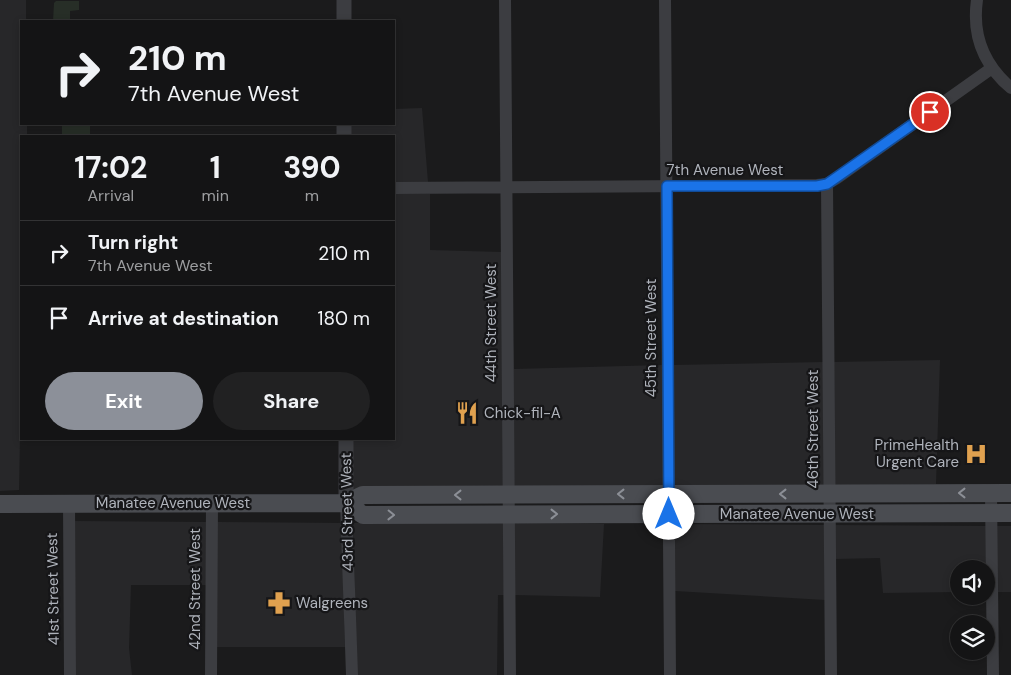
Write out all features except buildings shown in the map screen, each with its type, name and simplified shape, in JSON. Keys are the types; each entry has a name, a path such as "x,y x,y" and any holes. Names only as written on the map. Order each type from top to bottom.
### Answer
{"main road":[{"name":"Manatee Avenue West","path":"0,504 346,503 363,495 1011,493"},
{"name":"Manatee Avenue West","path":"346,503 363,515 1011,513"}],"street":[{"path":"344,0 344,20"},
{"name":"44th Street West","path":"506,0 510,675"},
{"name":"45th Street West","path":"665,0 670,675"},
{"path":"977,0 976,26 984,54 992,68 1011,88"},
{"path":"827,184 992,68"},
{"name":"7th Avenue West","path":"395,188 817,186 827,184"},
{"name":"46th Street West","path":"827,184 831,675"},
{"name":"43rd Street West","path":"346,440 346,503 352,675"},
{"path":"991,493 993,675"},
{"name":"41st Street West","path":"69,503 70,675"},
{"name":"42nd Street West","path":"212,503 212,675"}],"shaded area":[{"path":"0,0 26,0 26,20 20,20 20,125 27,125 27,135 20,135 19,490 0,491"},
{"path":"56,1 79,1 79,10 70,11 70,20 53,20 54,3"},
{"path":"422,108 428,182 395,182 395,135 350,135 350,125 395,125 395,109"},
{"path":"62,125 90,125 90,135 62,135"},
{"path":"395,194 430,194 430,250 502,252 503,489 352,489 352,440 395,440"},
{"path":"513,339 514,369 662,365 663,488 514,488"},
{"path":"940,360 936,484 835,486 834,362"},
{"path":"823,362 824,486 674,488 673,365"},
{"path":"74,521 206,522 206,585 131,585 129,648 132,675 76,675"},
{"path":"217,522 342,523 345,647 217,647"},
{"path":"353,523 503,523 504,595 498,595 497,675 357,675"},
{"path":"514,523 604,524 600,597 515,595"},
{"path":"674,524 824,525 825,600 675,591"},
{"path":"835,525 986,526 986,560 950,560 950,592 883,593 880,558 835,559"},
{"path":"997,526 1011,526 1011,592 997,592"}],"place":[{"name":"Chick-fil-A","path":"467,413"},
{"name":"PrimeHealth Urgent Care","path":"976,454"},
{"name":"Walgreens","path":"279,603"}],"route":[{"path":"669,514 667,186 817,186 827,184 930,112"}]}
